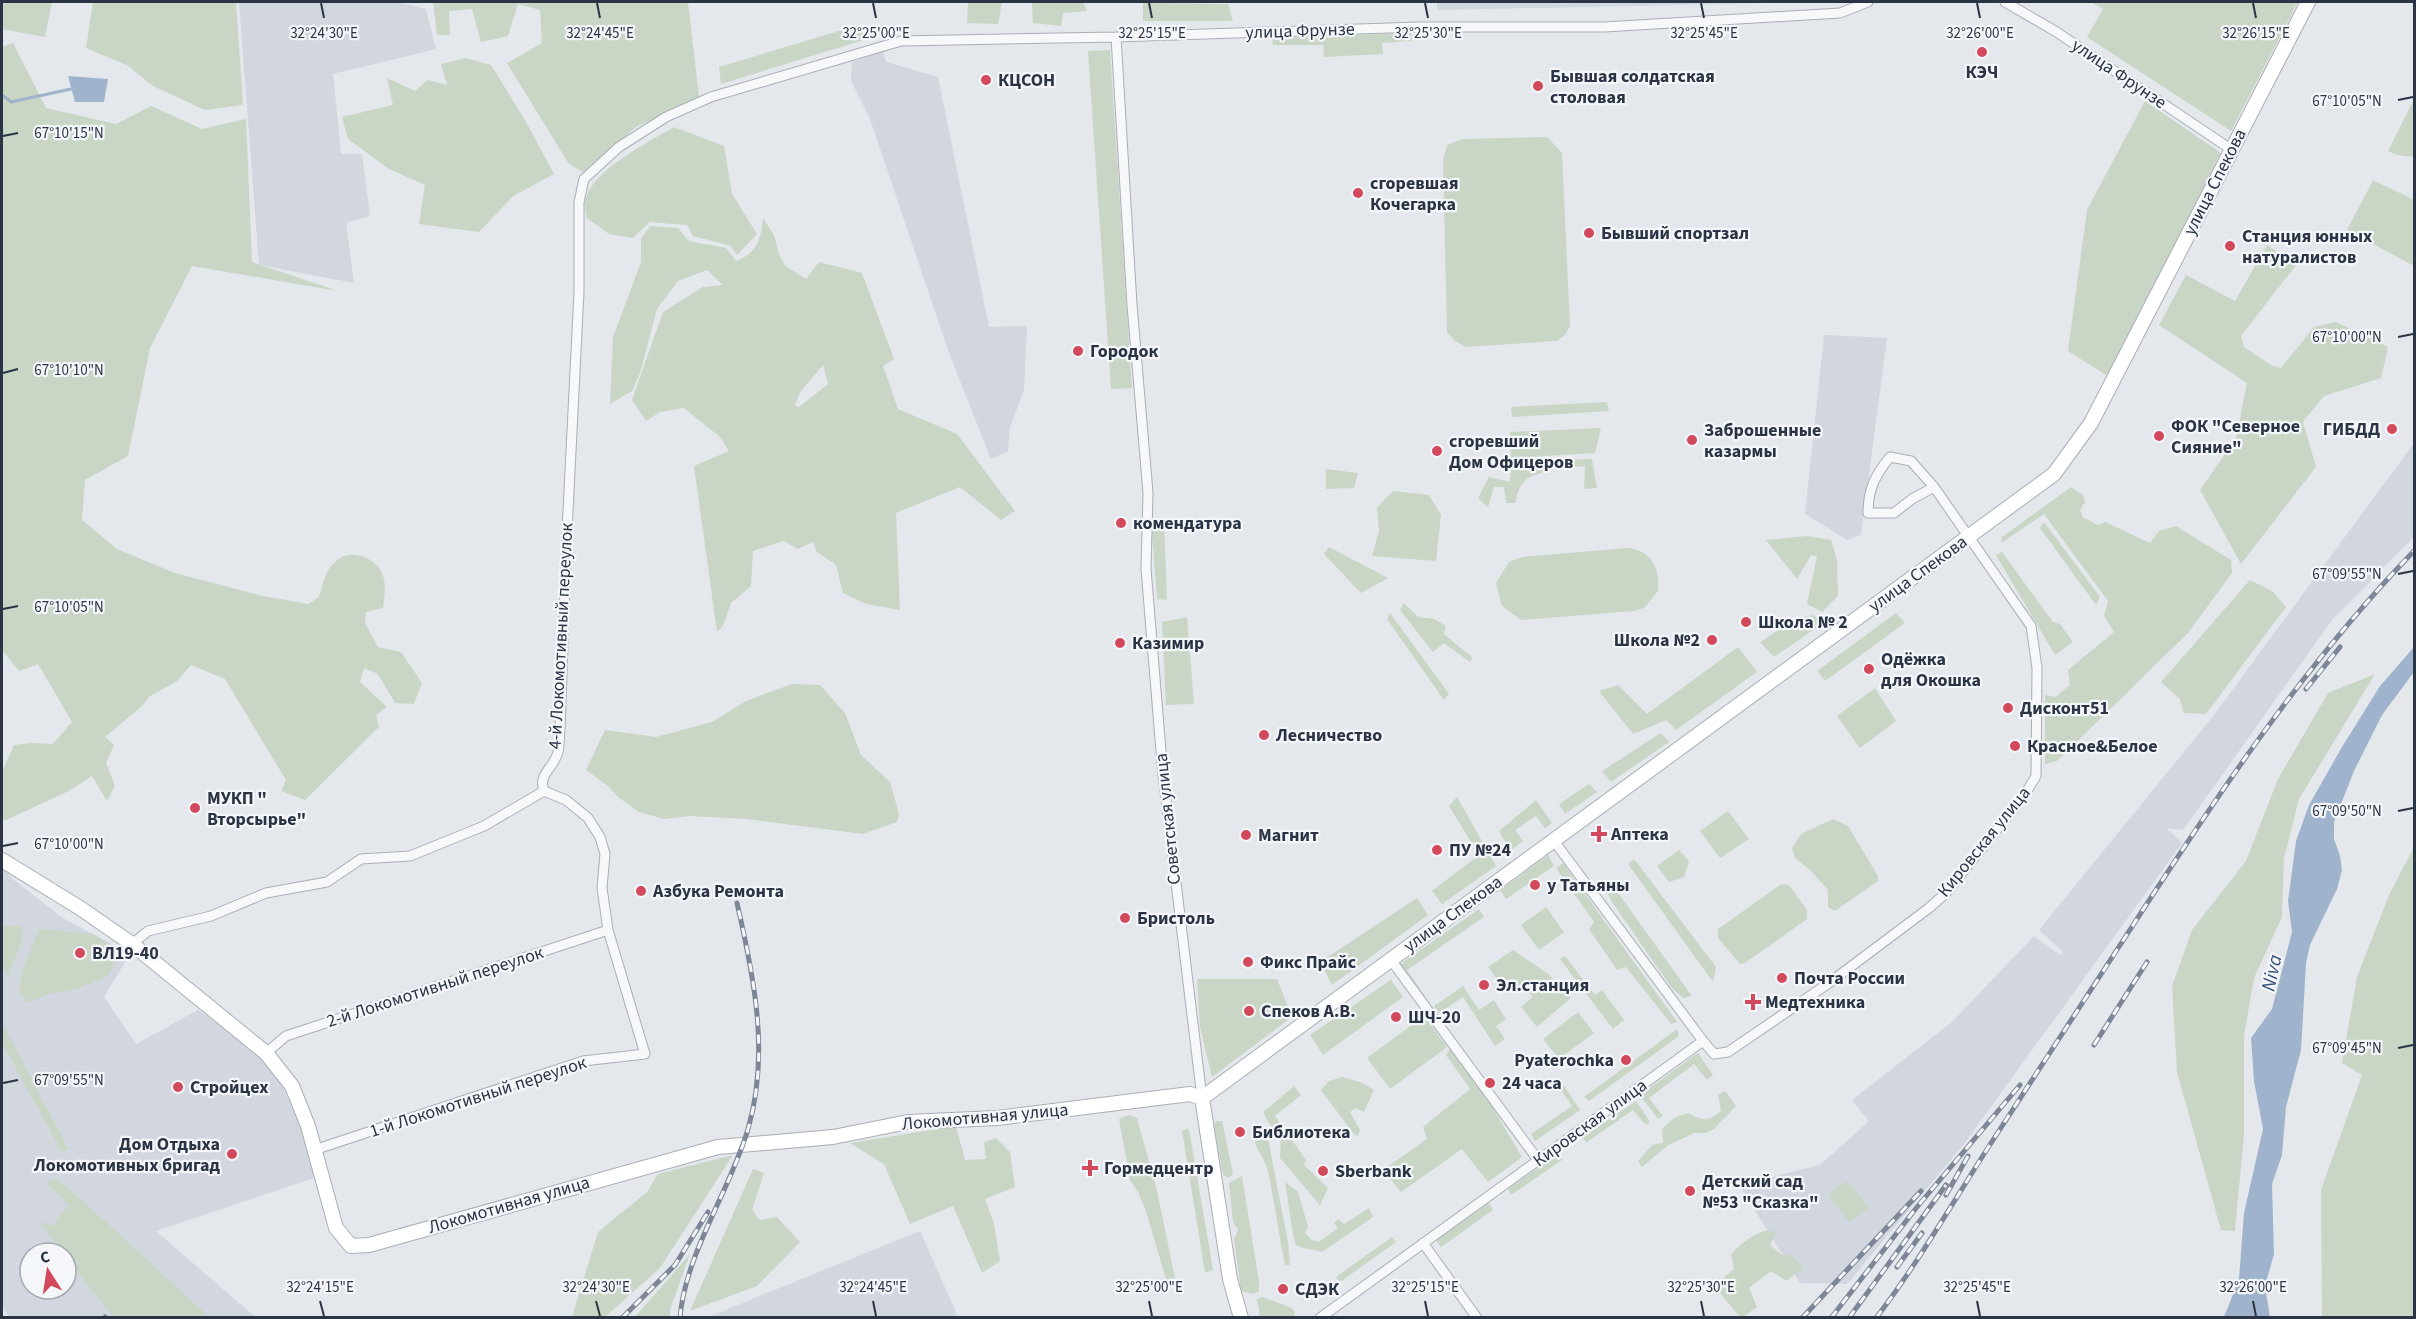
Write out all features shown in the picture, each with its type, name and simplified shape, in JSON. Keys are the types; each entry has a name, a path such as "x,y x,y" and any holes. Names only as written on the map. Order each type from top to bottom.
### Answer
{"main road":[{"name":"улица Спекова","path":"1202,1098 2054,474 2091,423 2308,2"},
{"name":"Локомотивная улица","path":"2,860 80,908 132,944 266,1053 292,1086 308,1126 336,1228 351,1246 369,1245 718,1147 832,1137 908,1122 1017,1116 1190,1094 1202,1098"},
{"name":"Советская улица","path":"1202,1098 1230,1279 1241,1317"}],"street":[{"name":"улица Фрунзе","path":"585,179 620,147 675,113 711,98 901,41 1116,37 1418,27 1604,27 1840,13 1868,2"},
{"name":"улица Фрунзе","path":"2005,2 2055,31 2232,150"},
{"name":"Советская улица","path":"1116,37 1133,316 1148,493 1146,569 1163,775 1202,1098"},
{"name":"4-й Локомотивный переулок","path":"544,791 541,784 557,755 560,730 579,292 579,202 585,179"},
{"name":"Кировская улица","path":"1320,1317 1703,1041 1714,1054 1738,1047 1830,983 1929,909 1952,885 2024,796 2036,776 2037,668 2031,626 1934,487 1911,461 1890,457 1877,473 1868,496 1868,513 1894,513 1912,499 1934,487"},
{"path":"132,944 148,931 211,916 266,893 327,882 361,860 410,856 484,826 544,791 566,800 588,818 600,837 605,854 602,888 608,930"},
{"path":"1554,841 1703,1041"},
{"name":"2-й Локомотивный переулок","path":"266,1053 286,1035 608,930"},
{"name":"1-й Локомотивный переулок","path":"314,1150 584,1061 645,1054 608,930"},
{"path":"1390,960 1538,1161"},
{"path":"1423,1243 1477,1317"}],"shaded area":[{"path":"239,2 398,2 426,9 436,49 333,74 341,154 362,154 370,216 346,223 354,283 259,265"},
{"path":"1437,2 1810,2 1437,10"},
{"path":"883,51 886,62 938,77 989,327 1027,326 1024,390 1010,427 1008,451 991,459 949,353 870,119 851,81 852,62"},
{"path":"1824,335 1887,338 1861,535 1847,540 1805,514"},
{"path":"2414,443 2414,537 2332,620 2183,830 2166,828 2182,843 1964,1144 1847,1284 1800,1283 1739,1185 1820,1165 1869,1121 1852,1100 1952,1022 2034,936 2060,955 2063,952 2039,930 2214,715"},
{"path":"2,868 15,881 63,918 130,954 104,997 136,1044 198,1010 271,1060 302,1131 317,1177 156,1231 255,1317 10,1318 2,1306"},
{"path":"920,1231 958,1317 708,1317"}],"green space":[{"path":"2,2 52,2 45,37 2,29"},
{"path":"93,2 236,2 243,105 205,110 153,86 127,65 86,48"},
{"path":"433,2 688,2 699,97 636,127 583,172 569,164 507,63 542,43 540,10 518,4 508,36 481,42 472,9 449,11 450,35 437,35"},
{"path":"968,2 1002,2 998,24 967,23"},
{"path":"1027,2 1083,2 1087,11 1063,13 1061,26 1033,23 1032,3"},
{"path":"2091,2 2298,2 2231,131 2087,37 2103,9"},
{"path":"1143,3 1228,4 1233,21 1143,21"},
{"path":"859,25 867,39 721,84 719,67"},
{"path":"1411,33 1412,41 1382,43 1383,54 1324,57 1323,45 1273,45 1272,38"},
{"path":"13,43 46,108 116,124 151,106 202,129 246,119 252,262 338,291 192,266 150,348 128,456 85,480 82,520 117,549 175,573 263,596 308,604 319,597 330,568 344,556 359,555 372,561 378,567 385,583 383,608 366,612 365,623 378,647 401,652 422,683 414,704 395,703 378,674 364,668 360,682 387,707 376,715 379,727 305,800 281,791 286,780 225,679 191,665 177,681 150,696 142,706 105,737 114,745 106,763 115,786 107,801 92,776 69,791 4,821 2,772 14,745 53,744 72,722 38,664 19,671 2,650 2,47"},
{"path":"1110,50 1132,388 1111,389 1088,51"},
{"path":"466,58 491,65 525,120 554,174 513,196 479,232 419,224 425,185 389,169 348,139 342,117 393,105 387,78 415,91 428,80 447,85 441,64"},
{"path":"2414,99 2414,157 2397,155 2388,151"},
{"path":"2145,101 2221,153 2109,377 2068,351 2087,210"},
{"path":"674,127 724,146 732,194 757,234 737,255 731,246 693,236 687,225 650,222 633,238 609,234 587,218 585,203 589,191 597,180 621,159"},
{"path":"1547,137 1562,153 1570,326 1566,334 1557,341 1466,347 1455,341 1447,332 1443,160 1447,145 1462,139"},
{"path":"2373,180 2414,200 2414,266 2347,230"},
{"path":"763,218 774,235 785,266 806,279 819,262 862,273 894,359 883,366 898,409 957,434 1015,511 1001,520 960,487 896,513 900,610 866,604 843,593 836,565 816,551 813,542 798,549 784,541 753,551 751,586 731,603 723,626 717,632 694,466 729,451 720,437 684,408 660,412 646,421 632,400 663,312 703,287 723,285 707,270 678,281 657,309 640,373 632,391 610,404 613,337 641,262 641,239 650,226 678,228 689,241 726,248 736,261 749,254 757,245","holes":["823,365 828,384 799,407 795,406 800,392"]},
{"path":"2267,245 2296,265 2241,336 2244,347 2271,365 2281,368 2314,327 2336,322 2388,347 2381,378 2324,396 2303,422 2316,467 2241,564 2200,490 2236,438 2247,383 2159,325 2186,275 2235,301"},
{"path":"1607,402 1609,411 1512,417 1511,407"},
{"path":"1601,428 1595,453 1511,458 1510,432"},
{"path":"1592,459 1597,488 1584,489 1585,466 1565,468 1563,460"},
{"path":"1546,467 1544,472 1524,482 1515,503 1506,503 1504,487 1494,487 1488,507 1478,498 1489,477 1510,482 1511,470"},
{"path":"1326,469 1358,473 1354,488 1326,489"},
{"path":"2071,487 2083,495 2085,502 2080,510 2083,517 2098,525 2105,522 2150,543 2159,531 2176,526 2231,560 2232,573 2188,633 2057,761 2045,764 2045,695 2055,697 2070,685 2068,670 2114,632 2104,616 2108,601 2044,514 2001,543 2002,537"},
{"path":"1393,491 1429,495 1441,515 1436,561 1372,556 1379,531 1377,508"},
{"path":"1151,520 1164,521 1167,600 1157,599"},
{"path":"2044,522 2100,597 2096,605 2040,528"},
{"path":"1807,536 1831,540 1837,560 1838,596 1822,612 1807,604 1817,556 1811,555 1797,579 1766,540"},
{"path":"1329,547 1388,578 1361,593 1324,554"},
{"path":"1628,548 1649,557 1658,575 1658,591 1644,608 1634,611 1521,620 1502,606 1496,583 1509,562 1522,557"},
{"path":"2002,552 2053,622 2060,624 2073,642 2055,655 1996,555"},
{"path":"2250,580 2272,591 2286,607 2206,714 2184,713 2180,699 2161,682"},
{"path":"1404,603 1418,617 1434,619 1446,626 1444,634 1473,658 1470,662 1444,643 1433,652 1400,610"},
{"path":"1390,613 1449,694 1444,700 1387,619"},
{"path":"1896,613 1905,623 1825,681 1817,671"},
{"path":"1813,615 1825,622 1774,657 1760,642 1797,618"},
{"path":"1187,617 1194,704 1166,705 1162,622"},
{"path":"1738,647 1757,672 1676,730 1666,720 1633,734 1599,691 1618,685 1647,714"},
{"path":"2375,674 2299,799 2284,858 2282,917 2254,978 2244,1036 2244,1134 2235,1231 2221,1230 2177,1072 2172,986 2192,930 2246,861 2278,779 2328,693"},
{"path":"792,684 820,685 845,713 861,755 890,782 899,814 897,822 863,834 747,819 689,816 664,819 639,812 586,770 605,730 656,737 712,722 746,701"},
{"path":"1875,688 1896,721 1860,748 1837,716"},
{"path":"1661,733 1669,742 1611,782 1602,771"},
{"path":"1589,784 1597,792 1565,814 1559,804"},
{"path":"1457,797 1496,866 1442,904 1432,891 1479,855 1449,806"},
{"path":"1536,800 1552,823 1545,828 1536,816 1515,830 1523,841 1510,851 1499,831"},
{"path":"1728,811 1749,839 1720,858 1700,831"},
{"path":"1833,819 1848,826 1878,876 1878,881 1835,911 1828,907 1828,890 1810,870 1795,858 1792,848 1801,834"},
{"path":"2414,847 2414,1317 2322,1317 2321,1190 2362,1075 2342,1063 2357,977 2389,895"},
{"path":"1679,850 1689,861 1684,877 1669,882 1657,866"},
{"path":"1548,855 1554,866 1506,899 1500,890"},
{"path":"1634,859 1716,967 1713,982 1628,864"},
{"path":"1563,863 1677,1022 1671,1024 1626,967 1617,970 1589,929 1594,922 1556,868"},
{"path":"1608,879 1692,996 1683,998 1671,987 1612,902 1603,885"},
{"path":"1780,885 1789,885 1807,910 1807,919 1745,963 1740,964 1718,938 1718,929"},
{"path":"1417,898 1428,915 1332,985 1320,962"},
{"path":"1546,907 1564,932 1539,950 1521,925"},
{"path":"1479,909 1484,917 1407,970 1425,996 1422,998 1399,965"},
{"path":"2,926 22,926 22,940 8,977 2,965"},
{"path":"39,929 93,934 122,952 107,976 74,990 51,993 28,1003 19,990 23,969"},
{"path":"1513,950 1547,973 1571,998 1537,1027 1521,1007 1533,997 1522,983 1508,994 1488,967"},
{"path":"1565,956 1595,995 1602,990 1624,1020 1613,1029 1560,959"},
{"path":"1197,979 1277,979 1292,1017 1212,1077 1200,1027"},
{"path":"1391,980 1403,997 1323,1055 1310,1035"},
{"path":"1463,986 1479,1010 1494,1000 1506,1019 1496,1026 1505,1039 1495,1046 1463,997 1439,1013 1434,1006"},
{"path":"1578,1012 1594,1033 1559,1059 1543,1039"},
{"path":"1424,1016 1447,1047 1390,1089 1367,1058"},
{"path":"2,1022 68,1149 62,1152 2,1043"},
{"path":"1677,1029 1679,1036 1589,1101 1584,1097"},
{"path":"1450,1049 1485,1095 1522,1157 1488,1182 1462,1149 1401,1192 1383,1170 1427,1139 1423,1127 1470,1089 1446,1055"},
{"path":"1698,1053 1713,1075 1707,1080 1694,1064 1649,1098 1663,1116 1658,1119 1640,1095"},
{"path":"1342,1077 1360,1082 1374,1090 1364,1112 1356,1108 1350,1112 1360,1130 1358,1136 1353,1133 1321,1090 1329,1081"},
{"path":"1563,1084 1580,1110 1535,1141 1531,1134 1572,1106 1559,1087"},
{"path":"1294,1086 1301,1095 1275,1116 1306,1160 1304,1165 1328,1188 1320,1205 1280,1158 1281,1137 1263,1112"},
{"path":"1725,1091 1736,1106 1714,1129 1705,1133 1694,1133 1667,1146 1642,1167 1638,1161 1652,1145 1663,1143 1662,1129 1674,1118 1688,1113 1701,1119 1713,1117 1721,1111 1718,1095"},
{"path":"1636,1101 1650,1122 1646,1125 1633,1110 1587,1142 1582,1138"},
{"path":"1128,1115 1137,1118 1157,1191 1176,1283 1166,1279 1146,1211 1130,1180 1119,1119"},
{"path":"1216,1121 1222,1121 1233,1174 1229,1178 1223,1175 1214,1125"},
{"path":"1257,1125 1266,1128 1288,1243 1290,1265 1285,1265 1267,1168 1255,1142"},
{"path":"956,1126 965,1160 986,1159 984,1142 996,1138 1010,1152 1015,1187 985,1199 994,1224 1000,1261 982,1273 953,1206 910,1224 884,1164 850,1143"},
{"path":"1189,1129 1213,1270 1205,1273 1182,1130"},
{"path":"1558,1154 1562,1160 1511,1195 1508,1189"},
{"path":"733,1155 660,1268 605,1317 572,1317 598,1232 647,1192 658,1174"},
{"path":"753,1169 764,1173 752,1210 760,1220 777,1217 800,1242 757,1286 690,1311"},
{"path":"1242,1176 1259,1281 1259,1292 1251,1294 1241,1291 1234,1239 1238,1230 1233,1221 1229,1183"},
{"path":"57,1179 209,1317 113,1317 78,1272 78,1241 54,1241 39,1221 52,1226 69,1205 46,1183"},
{"path":"1847,1181 1869,1208 1849,1222 1828,1194"},
{"path":"1285,1182 1298,1192 1308,1227 1305,1233 1312,1240 1319,1242 1338,1228 1334,1223 1338,1219 1344,1224 1369,1208 1373,1217 1322,1252 1299,1247 1293,1235"},
{"path":"1489,1203 1493,1210 1441,1247 1436,1240"},
{"path":"1768,1230 1777,1233 1770,1245 1786,1258 1789,1253 1803,1267 1787,1281 1771,1271 1749,1288 1757,1307 1740,1317 1714,1286 1734,1269 1731,1254 1748,1239"},
{"path":"1392,1237 1396,1242 1340,1282 1336,1277"},
{"path":"690,1254 670,1310 670,1317 635,1317"},
{"path":"1263,1297 1292,1308 1295,1312 1294,1317 1260,1317 1257,1299"}],"water":[{"path":"68,76 108,79 104,102 75,102"},
{"path":"2414,647 2414,672 2382,715 2354,771 2334,822 2334,839 2342,870 2337,889 2310,945 2306,963 2301,1050 2286,1107 2282,1155 2272,1184 2274,1254 2265,1286 2270,1317 2224,1317 2239,1279 2244,1213 2263,1129 2254,1081 2251,1038 2272,1009 2292,932 2288,901 2296,841 2309,805 2342,747 2380,686"}],"waterway":[{"path":"2,95 11,102 71,89"}],"railway":[{"path":"1876,1318 1922,1253 2157,888 2225,787 2333,642 2414,551"},
{"path":"2306,689 2340,647"},
{"path":"680,1318 690,1270 740,1152 755,1101 759,1044 757,1016 754,987 737,903"},
{"path":"2094,1045 2147,962"},
{"path":"1831,1318 1917,1207 2020,1085"},
{"path":"1946,1195 1968,1156"},
{"path":"1849,1318 1946,1185"},
{"path":"1802,1318 1921,1191"},
{"path":"622,1318 675,1265 708,1212"},
{"path":"1897,1267 1922,1233"}],"place":[{"name":"КЭЧ","path":"1982,52"},
{"name":"КЦСОН","path":"986,80"},
{"name":"Бывшая солдатская столовая","path":"1538,86"},
{"name":"сгоревшая Кочегарка","path":"1358,193"},
{"name":"Бывший спортзал","path":"1589,233"},
{"name":"Станция юнных натуралистов","path":"2230,246"},
{"name":"Городок","path":"1078,351"},
{"name":"ГИБДД","path":"2392,429"},
{"name":"ФОК \"Северное Сияние\"","path":"2159,436"},
{"name":"Заброшенные казармы","path":"1692,440"},
{"name":"сгоревший Дом Офицеров","path":"1437,451"},
{"name":"комендатура","path":"1121,523"},
{"name":"Школа № 2","path":"1746,622"},
{"name":"Школа №2","path":"1712,640"},
{"name":"Казимир","path":"1120,643"},
{"name":"Одёжка для Окошка","path":"1869,669"},
{"name":"Дисконт51","path":"2008,708"},
{"name":"Лесничество","path":"1264,735"},
{"name":"Красное&Белое","path":"2015,746"},
{"name":"МУКП \" Вторсырье\"","path":"195,808"},
{"name":"Аптека","path":"1599,834"},
{"name":"Магнит","path":"1246,835"},
{"name":"ПУ №24","path":"1437,850"},
{"name":"у Татьяны","path":"1535,885"},
{"name":"Азбука Ремонта","path":"641,891"},
{"name":"Бристоль","path":"1125,918"},
{"name":"ВЛ19-40","path":"80,953"},
{"name":"Фикс Прайс","path":"1248,962"},
{"name":"Почта России","path":"1782,978"},
{"name":"Эл.станция","path":"1484,985"},
{"name":"Медтехника","path":"1753,1002"},
{"name":"Спеков А.В.","path":"1249,1011"},
{"name":"ШЧ-20","path":"1396,1017"},
{"name":"Pyaterochka","path":"1626,1060"},
{"name":"24 часа","path":"1490,1083"},
{"name":"Стройцех","path":"178,1087"},
{"name":"Библиотека","path":"1240,1132"},
{"name":"Дом Отдыха Локомотивных бригад","path":"232,1154"},
{"name":"Гормедцентр","path":"1090,1168"},
{"name":"Sberbank","path":"1323,1171"},
{"name":"Детский сад №53 \"Сказка\"","path":"1690,1191"},
{"name":"СДЭК","path":"1283,1289"}],"water label":[{"name":"Niva","path":"2272,973"}]}
